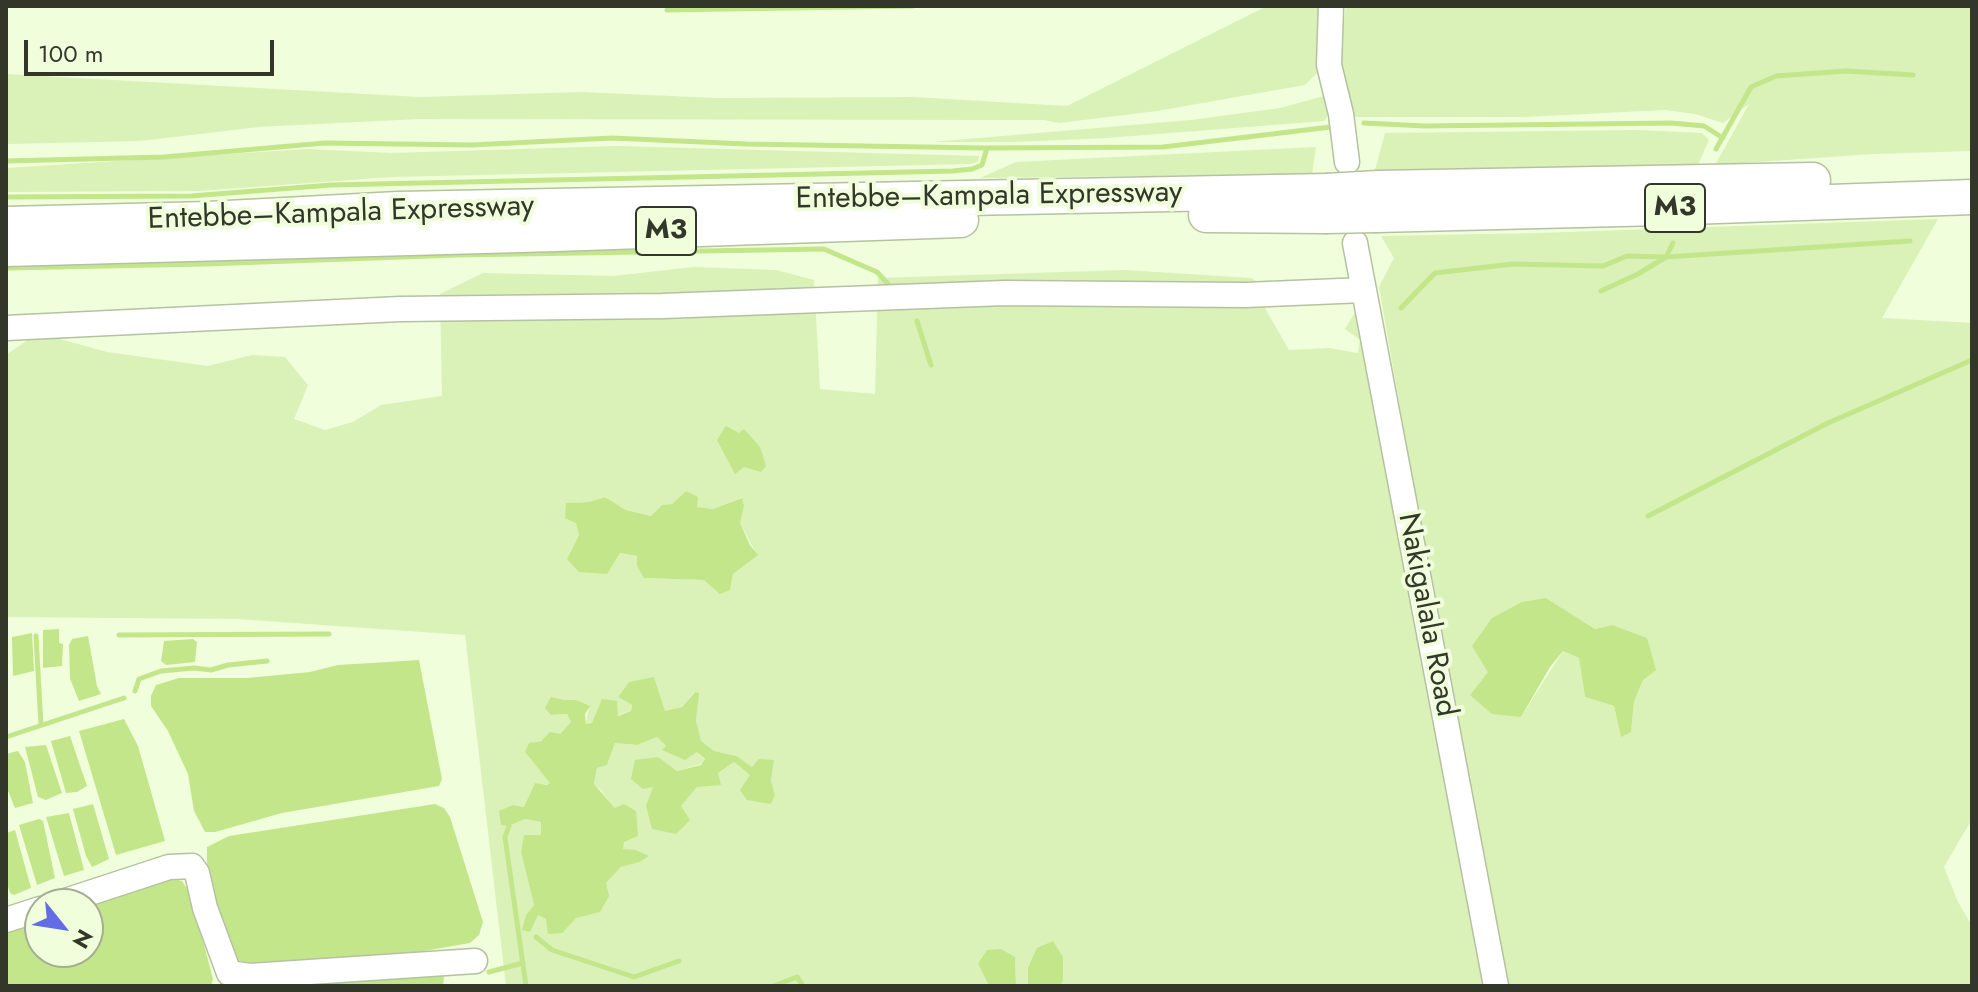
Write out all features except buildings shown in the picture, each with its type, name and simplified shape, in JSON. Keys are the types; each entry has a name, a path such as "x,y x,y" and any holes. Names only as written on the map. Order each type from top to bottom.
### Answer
{"highway":[{"name":"Entebbe–Kampala Expressway","path":"6,224 209,219 398,209 1377,202 1972,173"},
{"name":"Entebbe–Kampala Expressway","path":"1377,202 1553,212 1972,197"},
{"name":"M3","path":"6,249 1110,215 1326,203"}],"street":[{"path":"1331,6 1329,65 1341,114 1347,162"},
{"name":"Nakigalala Road","path":"1355,243 1496,986"},
{"path":"6,328 400,309 663,306 1005,293 1245,295 1364,290"},
{"path":"104,888 169,867 192,866 197,873 205,908 229,973 250,976 475,961"}],"shaded area":[{"path":"1267,6 1320,6 1317,73 1305,85 1157,111 1059,123 1044,120 419,119 259,127 140,141 6,144 6,74 420,97 581,92 716,98 913,97 1067,106"},
{"path":"1346,6 1972,6 1972,151 1715,165 1749,104 1723,123 1695,114 1665,110 1524,117 1355,117 1337,63"},
{"path":"1324,96 1331,110 1324,121 1107,138 932,142 1191,120 1280,108"},
{"path":"1638,130 1702,133 1709,140 1694,174 1375,170 1385,133"},
{"path":"616,146 979,156 978,162 971,164 392,177 199,191 6,192 6,168 308,149 392,153"},
{"path":"1316,147 1312,174 980,178 1016,162"},
{"path":"1938,219 1882,318 1972,323 1972,819 1944,867 1972,926 1972,986 1506,986 1490,883 1449,689 1379,287 1394,258 1381,236","holes":["1546,598 1595,629 1612,625 1643,680 1634,702 1631,732 1621,736 1614,706 1585,697 1579,658 1563,651 1521,717 1470,695"]},
{"path":"694,267 776,270 814,280 820,389 875,394 878,278 1125,270 1251,278 1256,281 1262,303 1289,350 1329,348 1358,353 1360,340 1345,329 1354,314 1364,316 1376,422 1386,457 1490,986 1060,986 1063,981 1053,941 1037,949 1028,966 1028,986 1016,986 1015,957 978,964 989,986 506,986 465,635 237,619 6,617 6,355 38,333 107,352 208,366 252,355 285,357 308,385 294,419 325,430 353,422 381,405 442,396 440,294 483,273 613,276","holes":["686,491 696,507 713,509 741,498 744,506 740,523 757,555 733,574 730,589 704,580 645,578 637,566 637,556 620,553 567,559 579,535 566,503 589,502 605,497 626,510 652,516 662,505 672,504","654,678 665,712 682,707 694,692 701,742 714,751 737,756 752,767 774,761 771,781 775,795 734,762 697,787 680,806 689,820 654,787 657,757 677,771 705,760 697,752 666,746 657,737 637,745 615,743 607,765 597,768 594,785 615,808 623,850 636,850 648,856 640,862 621,867 606,883 546,919 526,915 534,905 521,852 524,836 541,835 541,822 525,819 509,826 513,805 524,807 544,785 551,783 525,752 529,744 560,734 571,722 567,714 552,715 564,700 576,700 589,707 586,724 592,723 631,711 632,705 618,697 629,682"]},
{"path":"726,426 739,433 744,429 760,447 766,466 761,472 744,467 735,474 717,440"},
{"path":"686,491 698,497 697,507 713,509 742,498 744,506 740,523 758,555 733,574 730,590 720,594 704,580 644,578 637,566 637,556 620,553 607,574 579,572 567,559 579,535 576,523 565,518 566,503 589,502 605,497 626,510 651,516 662,505 672,504"},
{"path":"1546,598 1595,629 1612,625 1647,638 1656,670 1643,680 1634,702 1631,732 1621,737 1614,706 1585,697 1579,658 1563,651 1521,717 1492,714 1470,695 1488,672 1472,646 1492,618 1522,602"},
{"path":"59,629 59,643 63,644 62,666 43,668 43,630"},
{"path":"32,633 34,671 13,676 12,637"},
{"path":"88,636 101,694 79,701 70,679 69,645 72,639"},
{"path":"193,639 197,642 195,662 166,665 161,661 164,641"},
{"path":"419,660 442,779 439,786 282,813 205,832 194,811 188,774 168,731 151,706 156,685 179,678 247,678 310,672 338,665"},
{"path":"654,677 665,711 682,707 695,692 699,693 696,720 701,741 714,751 737,756 752,767 759,759 774,760 771,781 775,795 771,804 747,800 740,790 750,775 734,762 718,773 721,785 697,787 681,806 690,820 676,834 652,829 646,806 653,787 643,789 631,779 635,760 658,757 677,771 701,765 705,759 697,752 685,760 662,750 666,746 657,737 637,745 615,743 607,765 597,768 594,784 615,808 624,804 636,811 638,836 624,842 623,849 636,850 649,856 621,867 606,883 609,896 600,912 576,918 562,933 548,934 546,919 538,915 530,932 522,930 526,915 534,905 521,852 524,835 541,835 541,822 525,819 509,826 501,825 499,811 513,805 524,807 535,783 550,783 525,752 529,743 541,741 550,732 560,734 571,722 567,714 551,715 545,708 551,697 576,700 590,706 585,714 586,724 592,723 602,699 617,701 618,716 631,711 632,705 618,697 629,682"},
{"path":"124,719 138,746 165,841 116,855 79,731"},
{"path":"70,736 87,786 77,792 66,793 51,741"},
{"path":"46,745 62,793 46,800 38,797 25,747"},
{"path":"18,751 25,762 33,803 15,808 6,786 6,754"},
{"path":"93,804 109,859 92,867 73,809"},
{"path":"435,804 444,808 450,817 483,922 479,935 470,943 361,962 245,966 232,959 207,873 207,847 229,836"},
{"path":"69,813 84,870 64,876 46,817"},
{"path":"39,819 43,821 55,878 37,885 19,825"},
{"path":"15,830 31,888 24,888 14,895 10,893 6,880 6,833"},
{"path":"165,876 182,881 191,895 213,979 211,986 6,986 6,924 24,918 24,968 104,968 104,898"},
{"path":"1053,941 1063,957 1063,981 1060,986 1028,986 1028,967 1037,948"},
{"path":"1001,949 1015,957 1016,986 989,986 978,964 987,950"},
{"path":"435,972 444,976 443,986 317,986 321,983"}],"waterway":[{"path":"667,10 913,6"},
{"path":"1716,149 1751,87 1776,76 1846,71 1913,75"},
{"path":"1364,123 1425,126 1671,123 1704,126 1723,138"},
{"path":"6,161 164,157 325,143 472,145 612,138 984,148 1163,147 1331,127"},
{"path":"6,197 191,196 331,185 953,171 982,165 987,148"},
{"path":"1401,308 1435,273 1513,264 1603,266 1627,256 1666,257 1910,241"},
{"path":"1601,291 1666,257 1673,243"},
{"path":"6,268 458,255 824,249 877,272 889,285"},
{"path":"917,321 931,365"},
{"path":"1648,516 1828,423 1972,360"},
{"path":"119,635 329,634"},
{"path":"36,636 41,725"},
{"path":"135,691 139,679 161,671 211,670 267,661"},
{"path":"6,737 124,698"},
{"path":"509,826 505,837 526,986"},
{"path":"536,937 552,950 634,977 679,961"},
{"path":"489,972 523,963"},
{"path":"774,986 797,977 803,986"}]}
